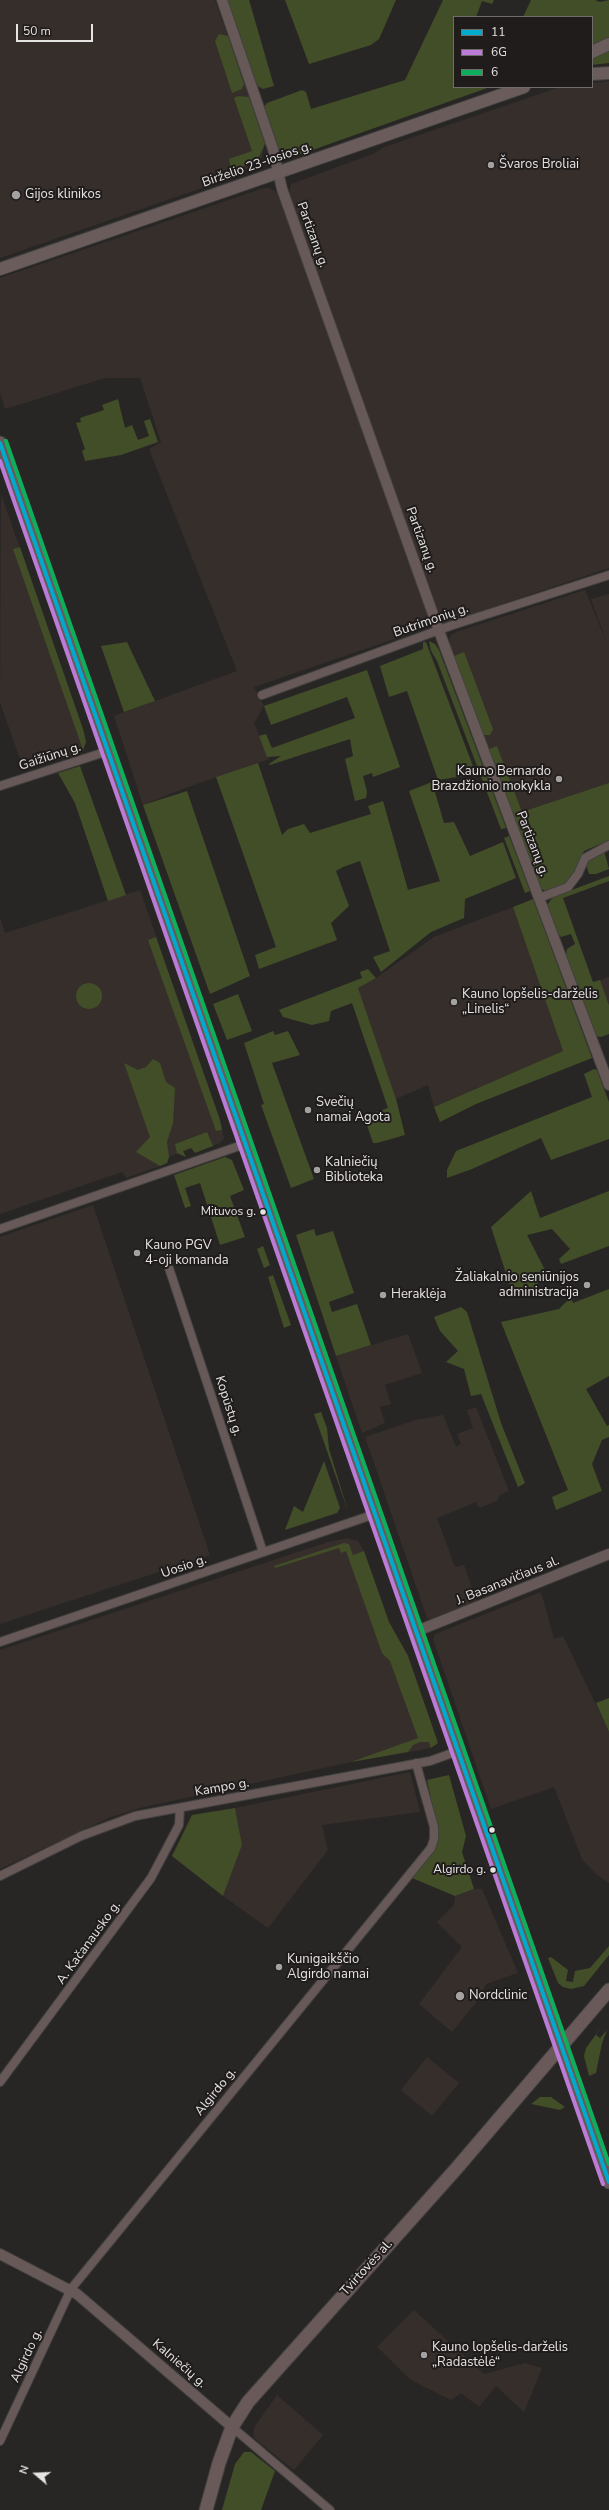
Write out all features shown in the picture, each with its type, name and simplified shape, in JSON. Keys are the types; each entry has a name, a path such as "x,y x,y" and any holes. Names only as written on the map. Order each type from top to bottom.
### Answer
{"main road":[{"path":"593,52 609,44"},
{"path":"593,74 609,73"},
{"name":"Birželio 23-iosios g.","path":"0,269 521,88"},
{"path":"0,443 609,2182"},
{"name":"Tvirtovės al.","path":"206,2510 218,2463 232,2427 248,2402 456,2169 609,1990"}],"street":[{"name":"Partizanų g.","path":"222,0 273,148 282,189 439,631 609,1085"},
{"name":"Butrimonių g.","path":"262,694 439,631 609,575"},
{"name":"Gaižiūnų g.","path":"0,786 108,751"},
{"path":"539,898 568,887 578,874 585,858 609,845"},
{"path":"0,1229 245,1144"},
{"name":"Kopūstų g.","path":"169,1268 263,1552"},
{"name":"Uosio g.","path":"0,1642 375,1514"},
{"name":"J. Basanavičiaus al.","path":"417,1631 609,1554"},
{"name":"Kampo g.","path":"0,1876 113,1823 134,1816 416,1763 458,1751"},
{"name":"Algirdo g.","path":"0,2441 71,2290 431,1848 434,1839 434,1827 416,1763"},
{"name":"A. Kačanausko g.","path":"0,2082 151,1878 179,1825 180,1808"},
{"name":"Kalniečių g.","path":"0,2254 71,2290 330,2510"}],"shaded area":[{"path":"0,0 215,0 265,144 261,159 249,168 214,180 202,188 0,258"},
{"path":"609,81 609,568 445,623 442,622 289,195 291,184 373,154 384,147 557,88 593,88 593,83"},
{"path":"264,188 270,188 278,194 427,613 423,627 418,631 254,687 264,706 254,723 269,759 188,787 143,805 114,716 237,671 149,449 161,442 140,378 105,378 5,409 0,393 0,278"},
{"path":"1,494 83,729 86,742 83,750 72,756 24,770 0,703"},
{"path":"585,590 608,646 591,599 609,594 609,840 543,869 497,746 489,749 449,642 450,636 456,632"},
{"path":"140,890 220,1120 224,1138 220,1143 195,1153 192,1148 169,1157 167,1163 126,1178 122,1172 0,1214 0,918 5,933"},
{"name":"Kauno lopšelis-darželis „Linelis“","path":"513,907 563,1051 434,1107 428,1085 396,1099 357,987 376,978 434,937"},
{"path":"609,977 609,1005 600,980"},
{"path":"93,1205 210,1555 0,1624 0,1237"},
{"path":"408,1334 422,1373 385,1385 391,1404 380,1407 385,1423 362,1433 336,1356"},
{"path":"476,1407 509,1491 500,1495 497,1501 479,1508 476,1502 437,1518 455,1567 464,1565 477,1602 431,1620 427,1618 365,1437 415,1420 443,1415 456,1447 461,1444 457,1434 473,1428 467,1410"},
{"path":"348,1538 358,1541 364,1551 389,1622 408,1656 438,1743 431,1748 351,1762 140,1808 111,1817 0,1869 0,1650 328,1542"},
{"path":"541,1592 554,1639 563,1636 609,1732 609,1883 597,1875 582,1859 554,1787 491,1809 433,1639 435,1634"},
{"path":"410,1772 420,1812 322,1825 328,1850 268,1928 223,1896 242,1845 235,1808"},
{"path":"474,1889 482,1889 518,1973 486,1984 478,2000 452,2032 419,2004 462,1947 437,1922 454,1905 455,1896"},
{"path":"427,2057 459,2083 432,2116 401,2090"},
{"name":"Kauno lopšelis-darželis „Radastėlė“","path":"414,2310 484,2374 525,2363 542,2368 524,2412 496,2386 479,2407 461,2393 451,2400 411,2380 377,2347"},
{"path":"277,2395 323,2435 294,2470 255,2439 253,2433 255,2426"}],"green space":[{"path":"227,0 249,0 274,86 263,89 256,85"},
{"path":"285,0 396,0 379,39 371,45 309,64"},
{"path":"443,0 494,0 492,4 482,1 476,16 453,16 453,88 487,88 304,153 291,156 281,152 277,146 264,107 267,103 302,90 306,92 311,109 405,80"},
{"path":"531,0 595,0 600,2 609,0 609,37 593,45 593,16 523,16"},
{"path":"219,34 228,36 244,84 242,89 232,93 215,41"},
{"path":"609,50 609,63 593,65 593,58"},
{"path":"238,96 249,97 265,144 257,161 231,171 229,159 252,151 234,98"},
{"path":"118,399 125,428 132,425 138,440 149,436 144,421 150,419 158,442 121,455 85,461 82,451 85,449 76,423 81,422 80,418 104,410 102,405"},
{"path":"20,547 83,729 86,742 83,750 13,549"},
{"path":"429,641 435,644 439,650 506,828 501,829 437,661 431,651"},
{"path":"127,642 155,701 124,712 101,646"},
{"path":"423,642 426,642 476,774 438,780 407,691 389,697 380,666 423,649"},
{"path":"464,652 493,729 490,735 483,735 454,656"},
{"path":"367,670 400,767 373,777 372,773 363,776 367,792 366,798 355,801 345,759 353,756 350,739 270,765 269,764 281,756 267,757 259,736 266,734 272,748 355,718 347,697 271,725 264,706"},
{"path":"497,746 522,812 609,783 609,840 584,851 570,881 563,886 547,892 540,888 489,749"},
{"path":"258,763 282,835 288,829 304,824 310,833 371,814 368,806 383,801 408,890 440,881 409,791 432,782 444,823 454,822 470,856 503,842 516,878 465,899 464,918 431,932 381,972 373,957 390,951 360,861 343,867 336,871 349,906 331,923 337,940 259,969 255,955 276,947 216,777"},
{"path":"80,766 126,895 108,901 75,803 58,773"},
{"path":"187,791 250,976 210,994 143,805"},
{"path":"509,836 530,891 525,893 504,838"},
{"path":"604,851 609,869 596,874 589,874 586,864 589,859"},
{"path":"609,876 609,881 563,898 593,982 600,980 609,1005 609,1034 601,1037 596,1036 566,955 567,949 575,944 571,934 561,937 558,934 547,905 553,897"},
{"path":"533,899 592,1058 476,1104 440,1122 434,1107 563,1051 513,907"},
{"path":"156,937 220,1120 222,1130 216,1131 148,940"},
{"path":"368,969 376,978 358,988 396,1099 405,1135 377,1143 373,1143 364,1116 388,1108 352,1003 331,1011 329,1021 312,1025 283,1017 279,1010 362,978 360,972"},
{"path":"89,983 98,987 102,996 98,1005 89,1009 80,1005 76,996 80,987"},
{"path":"238,994 252,1031 227,1040 213,1004"},
{"path":"273,1031 275,1035 288,1031 300,1055 272,1063 314,1179 291,1188 261,1105 264,1104 244,1043"},
{"path":"153,1059 160,1063 166,1082 175,1088 173,1123 167,1142 169,1157 167,1163 160,1166 136,1152 150,1137 124,1063 138,1070 146,1067"},
{"path":"594,1069 597,1070 609,1102 609,1139 551,1160 541,1138 472,1169 447,1178 447,1170 456,1151 592,1097 584,1074"},
{"path":"207,1132 213,1146 195,1153 191,1148 183,1151 186,1157 177,1153 175,1144"},
{"path":"225,1157 232,1160 244,1190 230,1196 245,1237 220,1245 200,1183 185,1188 191,1206 185,1208 174,1175"},
{"path":"531,1191 540,1218 609,1191 609,1246 561,1264 559,1259 570,1249 552,1229 527,1235 546,1272 530,1294 514,1298 491,1227"},
{"path":"314,1229 316,1236 333,1231 354,1293 329,1302 332,1312 357,1304 371,1345 336,1356 296,1235"},
{"path":"263,1246 270,1265 264,1268 257,1249"},
{"path":"273,1275 291,1325 284,1328 268,1277"},
{"path":"609,1289 609,1376 586,1389 607,1426 609,1425 609,1437 602,1440 592,1464 602,1491 556,1510 552,1497 568,1490 501,1322 559,1309 571,1297 573,1303"},
{"path":"461,1307 467,1312 501,1423 525,1483 518,1487 481,1394 471,1396 464,1369 446,1362 458,1351 440,1331 434,1317"},
{"path":"321,1412 327,1428 329,1449 348,1511 314,1414"},
{"path":"324,1461 340,1508 337,1513 285,1530 294,1506 303,1512"},
{"path":"344,1543 349,1544 353,1555 364,1551 389,1622 408,1656 438,1743 431,1748 429,1742 420,1742 413,1745 408,1752 351,1762 418,1738 390,1661 382,1653 346,1551 341,1553 339,1548 275,1568 274,1566"},
{"path":"609,1698 609,1732 596,1703"},
{"path":"449,1775 466,1836 462,1852 474,1889 455,1896 412,1878 436,1845 439,1836 427,1780"},
{"path":"235,1808 242,1845 223,1896 172,1856 192,1815"},
{"path":"609,1946 609,1955 584,1986 571,1989 563,1987 558,1983 548,1958 551,1957 568,1970 566,1981 573,1982 575,1971 590,1968"},
{"path":"602,2026 596,2035 600,2038 607,2030 602,2043 596,2073 589,2076 584,2056 586,2048"},
{"path":"540,2097 551,2097 565,2107 560,2110 531,2104"},
{"path":"244,2452 251,2452 275,2471 261,2510 222,2510 235,2464"}],"transit line":[{"name":"6","path":"6,441 609,2164"},
{"name":"11","path":"0,443 609,2182"},
{"name":"6G","path":"0,461 603,2184"}],"place":[{"name":"Švaros Broliai","path":"491,165"},
{"name":"Gijos klinikos","path":"16,195"},
{"name":"Kauno Bernardo Brazdžionio mokykla","path":"559,779"},
{"name":"Kauno lopšelis-darželis „Linelis“","path":"454,1002"},
{"name":"Svečių namai Agota","path":"308,1110"},
{"name":"Kalniečių Biblioteka","path":"317,1170"},
{"name":"Mituvos g.","path":"263,1212"},
{"name":"Kauno PGV 4-oji komanda","path":"137,1253"},
{"name":"Žaliakalnio seniūnijos administracija","path":"587,1285"},
{"name":"Heraklėja","path":"383,1295"},
{"name":"Algirdo g.","path":"493,1870"},
{"name":"Kunigaikščio Algirdo namai","path":"279,1967"},
{"name":"Nordclinic","path":"460,1996"},
{"name":"Kauno lopšelis-darželis „Radastėlė“","path":"424,2355"}]}
